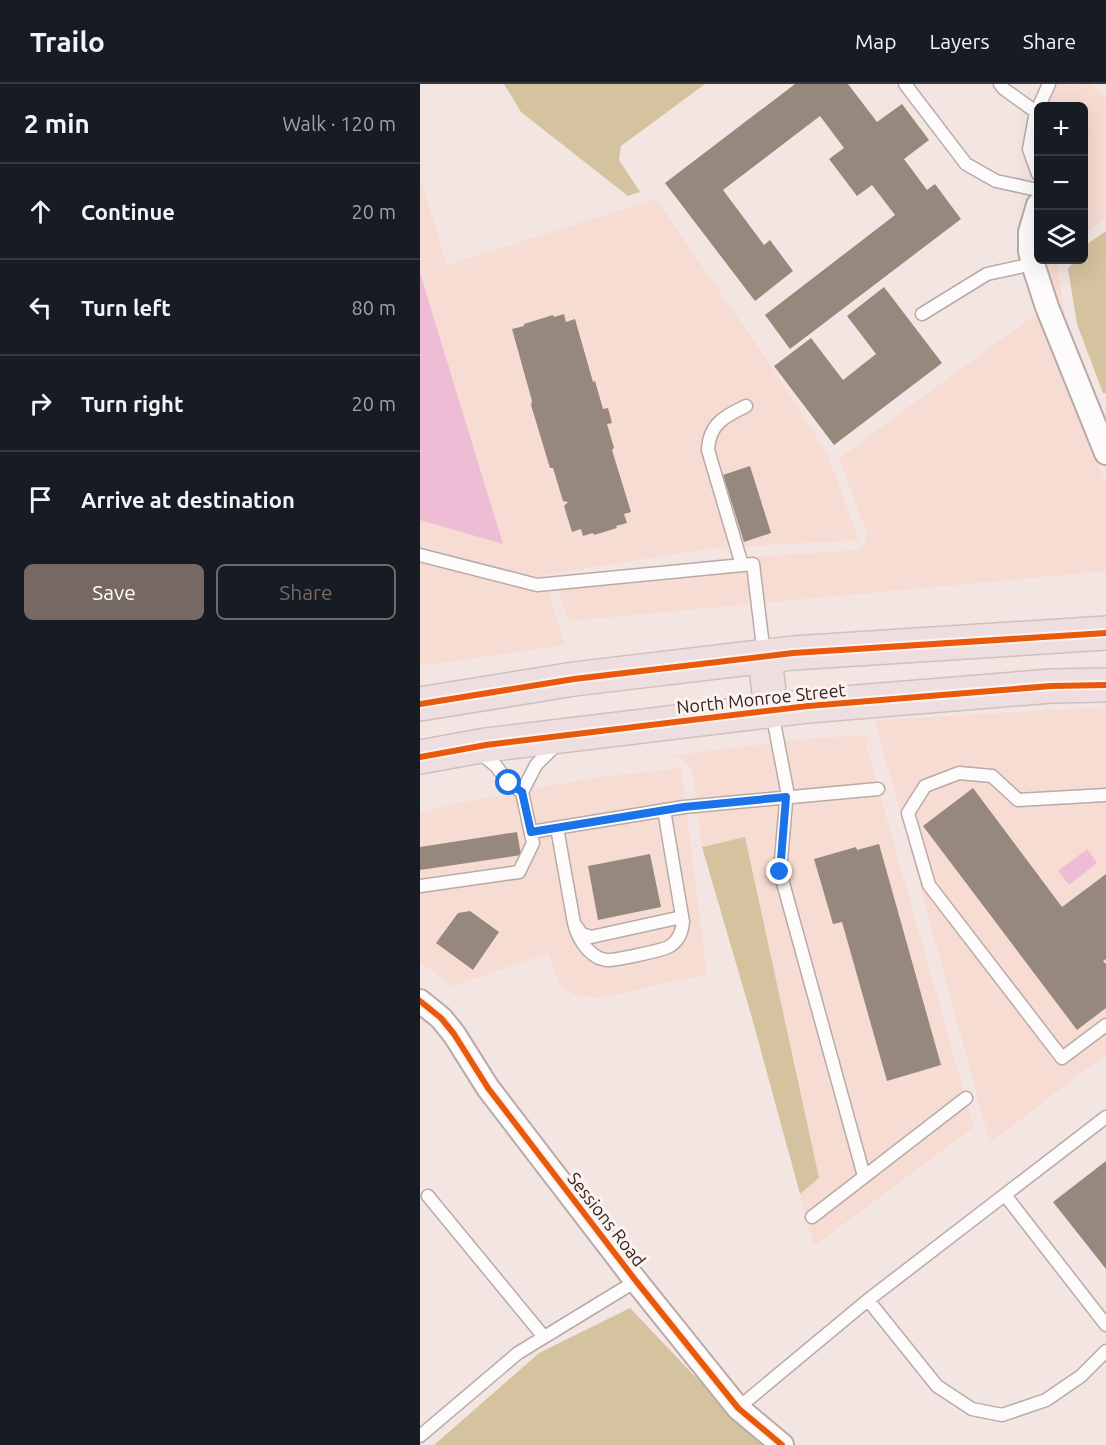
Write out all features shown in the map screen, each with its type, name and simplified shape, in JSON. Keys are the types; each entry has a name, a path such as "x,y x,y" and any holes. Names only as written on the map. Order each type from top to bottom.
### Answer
{"highway":[{"path":"420,704 574,679 793,653 1106,633"},
{"path":"765,657 771,711"},
{"name":"North Monroe Street","path":"420,757 473,747 808,706 1051,686 1106,685"}],"street":[{"path":"1037,210 1030,232 1033,264 1047,307 1106,453"},
{"name":"Sessions Road","path":"420,1001 441,1018 454,1034 488,1088 636,1281 738,1408 782,1445"}],"lane":[{"path":"905,84 966,164 996,181 1034,189"},
{"path":"1000,84 1004,89 1034,106"},
{"path":"1041,102 1049,84"},
{"path":"1034,126 1029,149 1034,163"},
{"path":"922,314 987,274 1033,264"},
{"path":"742,565 708,450 708,440 713,429 726,416 746,406"},
{"path":"420,555 537,585 753,564 765,657"},
{"path":"771,711 787,790 780,872 864,1176"},
{"path":"420,886 519,872 533,843 522,792 536,765 564,736"},
{"path":"473,747 496,766 509,783 522,792"},
{"path":"1106,795 1018,800 992,776 959,773 925,786 908,813 929,885 1062,1058 1106,1025"},
{"path":"531,832 684,807 878,789"},
{"path":"557,828 577,935 585,947 597,957 608,960 668,948 677,941 682,930 682,917 664,810"},
{"path":"573,923 582,934 591,937 682,917"},
{"path":"812,1217 966,1098"},
{"path":"738,1408 868,1300 1106,1118"},
{"path":"1005,1195 1106,1325"},
{"path":"428,1196 544,1336"},
{"path":"420,1436 518,1353 636,1281"},
{"path":"868,1300 937,1386 972,1409 1002,1416 1046,1400 1081,1376 1106,1351"}],"shaded area":[{"path":"504,84 705,84 621,146 619,160 640,192 628,196 521,112"},
{"path":"1056,84 1092,84 1106,99 1106,217 1088,231 1088,102 1047,102"},
{"path":"420,178 447,265 656,199 767,360 827,453 859,540 714,548 544,575 565,645 420,666"},
{"path":"1106,231 1106,393 1103,393 1077,324 1068,269 1072,264 1088,264 1088,244"},
{"path":"1045,264 1060,264 1058,269 1065,314 1063,317"},
{"path":"420,273 503,544 420,520"},
{"path":"1037,312 1106,483 1106,571 568,621 556,583 717,559 861,550 868,536 839,458"},
{"path":"1106,707 1106,1054 990,1143 875,720"},
{"path":"869,735 870,738 866,745 974,1127 814,1246 800,1194 819,1178 745,838 702,847 692,768 679,757 669,756 803,739"},
{"path":"681,768 707,974 599,998 573,994 558,982 548,953 453,986 420,962 420,813 462,802 593,778"},
{"path":"745,837 819,1178 800,1194 702,847"},
{"path":"1087,849 1097,863 1069,885 1058,871"},
{"path":"630,1308 704,1386 765,1445 434,1445 539,1353"}],"building":[{"path":"795,84 848,84 877,122 902,104 929,140 904,159 927,190 935,184 961,219 790,349 765,315 895,215 872,185 857,196 829,159 844,148 820,116 723,190 764,245 770,240 793,271 755,301 665,183"},
{"path":"884,287 942,363 834,445 774,366 811,338 843,380 876,354 847,316"},
{"path":"564,314 566,322 575,319 603,409 608,408 612,423 607,424 614,448 612,450 631,512 624,514 627,523 594,535 593,533 583,536 581,529 572,532 564,506 568,502 563,501 553,468 550,468 512,329 553,315 554,317"},
{"path":"750,466 771,533 744,542 723,475"},
{"path":"973,788 1062,907 1106,874 1106,959 1103,961 1106,964 1106,1008 1077,1030 923,826"},
{"path":"517,832 521,855 420,870 420,847"},
{"path":"879,844 941,1065 887,1081 842,922 833,924 814,859 856,847 857,850"},
{"path":"650,854 661,907 598,920 588,866"},
{"path":"470,911 499,932 473,970 436,943 458,913"},
{"path":"1106,1161 1106,1269 1053,1202"}],"cycle path":[{"path":"420,704 574,679 793,653 1106,633"},
{"path":"420,757 486,745 808,706 1051,686 1106,685"},
{"path":"420,1001 441,1018 454,1034 488,1088 636,1281 738,1408 782,1445"}],"route":[{"path":"509,783 522,792 531,832 684,807 786,797 780,872"}]}
